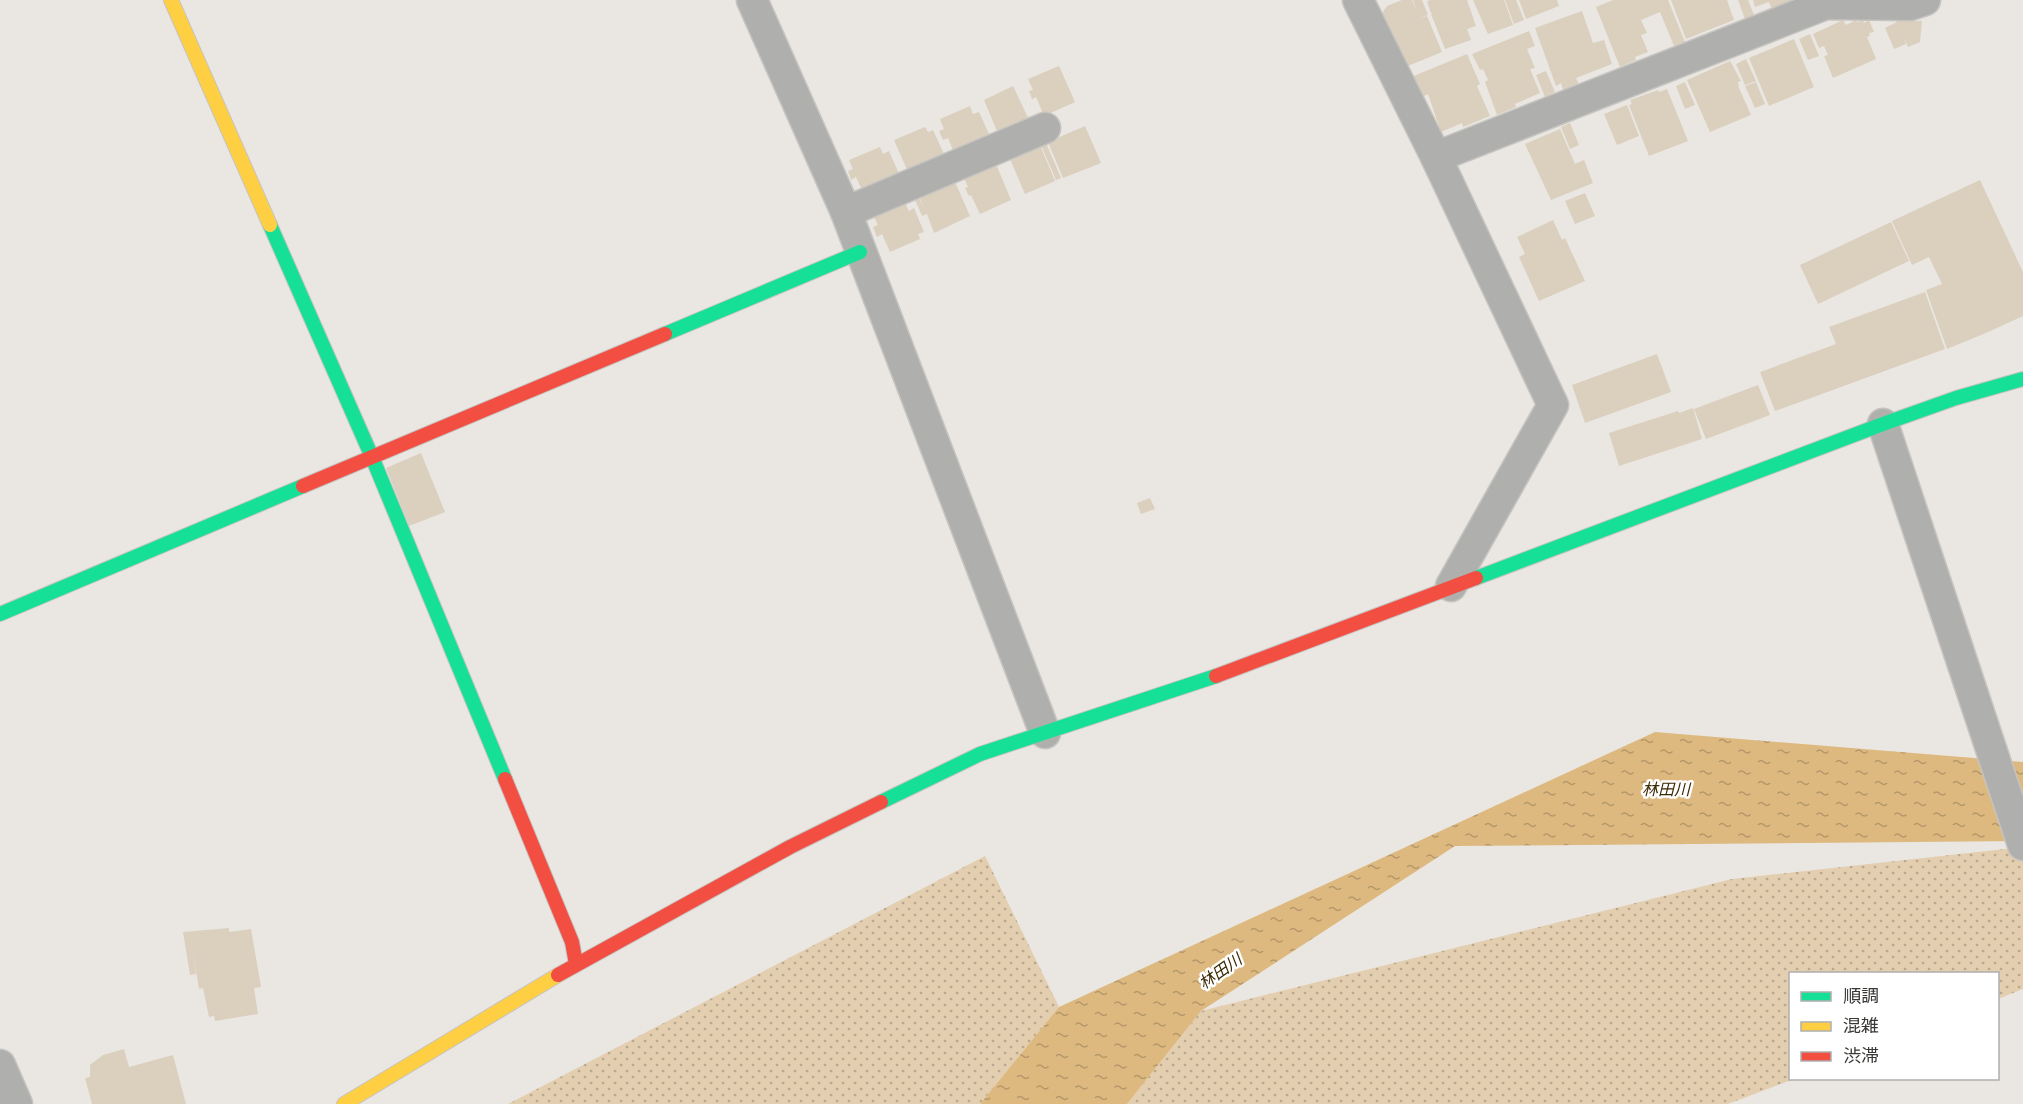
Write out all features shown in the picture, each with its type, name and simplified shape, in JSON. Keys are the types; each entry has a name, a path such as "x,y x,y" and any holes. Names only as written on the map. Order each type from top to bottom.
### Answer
{"street":[{"path":"171,0 372,457 572,942 576,964"},
{"path":"752,0 846,212 1045,734"},
{"path":"1436,157 1825,2 1910,5 1925,0"},
{"path":"1362,1 1553,405 1451,586"},
{"path":"846,212 1045,128"},
{"path":"0,614 860,252"},
{"path":"344,1104 576,964 790,848 970,759 1210,678 1883,424 1956,398 2023,379"},
{"path":"1883,424 2023,845"},
{"path":"0,1065 17,1104"}],"shaded area":[{"path":"2023,847 2023,989 1999,999 1999,972 1789,972 1789,1080 1791,1080 1728,1104 1127,1104 1201,1011 1732,879"},
{"path":"985,856 1059,1007 980,1104 508,1104"}],"water":[{"name":"林田川","path":"1655,732 2023,762 2023,841 1455,846 1201,1011 1127,1104 980,1104 1059,1007"}],"building":[{"path":"1402,0 1412,0 1417,12 1413,0 1422,0 1428,15 1419,18 1427,16 1442,52 1403,68 1380,16 1387,6"},
{"path":"1467,0 1476,26 1467,29 1471,40 1445,49 1427,1"},
{"path":"1473,0 1504,0 1513,25 1488,34"},
{"path":"1505,0 1516,0 1524,20 1514,24"},
{"path":"1519,0 1557,0 1559,6 1526,19"},
{"path":"1613,0 1668,0 1685,42 1674,46 1660,12 1641,20 1647,33 1641,35 1648,52 1620,67 1596,7"},
{"path":"1671,0 1727,0 1734,20 1686,39"},
{"path":"1738,0 1748,0 1754,15 1745,19"},
{"path":"1753,0 1797,0 1772,10 1769,2 1755,7"},
{"path":"1582,11 1593,43 1604,40 1612,64 1576,78 1579,84 1563,90 1561,83 1556,86 1535,28"},
{"path":"1843,20 1846,25 1856,20 1857,22 1863,20 1864,23 1869,20 1874,32 1869,33 1870,36 1867,37 1876,59 1833,78 1824,56 1828,55 1824,46 1819,48 1813,34"},
{"path":"1896,20 1922,21 1920,42 1908,47 1904,37 1906,44 1894,49 1885,28 1897,22"},
{"path":"1529,31 1535,46 1527,49 1535,68 1530,69 1540,93 1497,115 1485,82 1488,80 1472,54"},
{"path":"1810,34 1819,56 1808,60 1799,39"},
{"path":"1794,39 1814,87 1769,106 1749,58"},
{"path":"1467,54 1490,116 1463,127 1462,123 1441,132 1428,94 1418,99 1409,78"},
{"path":"1746,59 1756,81 1745,85 1736,64"},
{"path":"1730,61 1741,81 1738,82 1739,88 1751,115 1710,132 1687,80"},
{"path":"1059,66 1075,102 1044,116 1036,97 1032,99 1029,91 1033,90 1028,79"},
{"path":"1546,71 1555,92 1545,97 1536,75"},
{"path":"1685,82 1695,105 1685,109 1676,86"},
{"path":"1756,82 1765,104 1755,108 1745,86"},
{"path":"1013,86 1030,122 999,136 984,100"},
{"path":"1667,89 1688,141 1649,156 1629,105 1632,104 1630,100"},
{"path":"1627,105 1639,136 1617,145 1604,114"},
{"path":"970,106 973,114 979,112 989,134 983,137 985,141 955,155 948,138 943,140 939,131 944,129 940,119"},
{"path":"1570,123 1579,145 1570,149 1561,127"},
{"path":"1085,126 1101,163 1063,178 1048,142"},
{"path":"925,127 928,132 933,130 944,154 938,156 940,160 909,174 894,140"},
{"path":"1560,129 1575,164 1584,160 1593,183 1551,200 1525,144"},
{"path":"1046,143 1061,178 1056,180 1041,145"},
{"path":"1040,145 1055,181 1025,194 1010,159"},
{"path":"880,147 883,154 889,151 899,174 864,194 856,177 851,180 848,171 853,169 849,160"},
{"path":"996,164 1011,200 980,214 965,188 968,187 964,178"},
{"path":"1980,180 2023,272 2023,316 1947,349 1926,290 1942,284 1929,257 1912,265 1892,221"},
{"path":"955,182 970,216 934,233 927,214 922,216 915,200 919,198 925,210 919,196"},
{"path":"1585,193 1595,216 1575,224 1565,201"},
{"path":"905,203 909,211 914,208 924,232 918,234 920,239 890,252 882,234 877,237 873,227 878,225 874,217"},
{"path":"1553,220 1562,240 1565,238 1585,281 1539,301 1519,257 1525,254 1517,237"},
{"path":"1891,222 1909,261 1818,304 1800,265"},
{"path":"1925,292 1945,349 1775,411 1760,372 1836,344 1829,327"},
{"path":"1657,354 1671,392 1585,423 1572,385"},
{"path":"1758,385 1770,415 1706,439 1694,409"},
{"path":"1693,408 1702,439 1619,466 1609,433"},
{"path":"421,453 445,512 409,526 386,468"},
{"path":"1150,498 1155,509 1141,514 1137,503"},
{"path":"229,928 229,932 251,929 261,987 254,988 258,1014 215,1021 214,1016 209,1017 203,988 199,989 192,947 196,974 190,975 183,932"},
{"path":"124,1049 129,1067 173,1055 186,1104 92,1104 85,1078 90,1077 90,1065 103,1055"}],"traffic: fast":[{"path":"270,225 372,457 505,779"},
{"path":"665,334 860,252"},
{"path":"1476,578 1883,424 1956,398 2023,379"},
{"path":"0,614 303,486"},
{"path":"881,802 980,754 1216,676"}],"traffic: slow":[{"path":"171,0 270,225"},
{"path":"344,1104 558,975"}],"traffic: jam":[{"path":"303,486 665,334"},
{"path":"1216,676 1476,578"},
{"path":"505,779 572,942 576,964"},
{"path":"558,975 790,847 881,802"}]}
